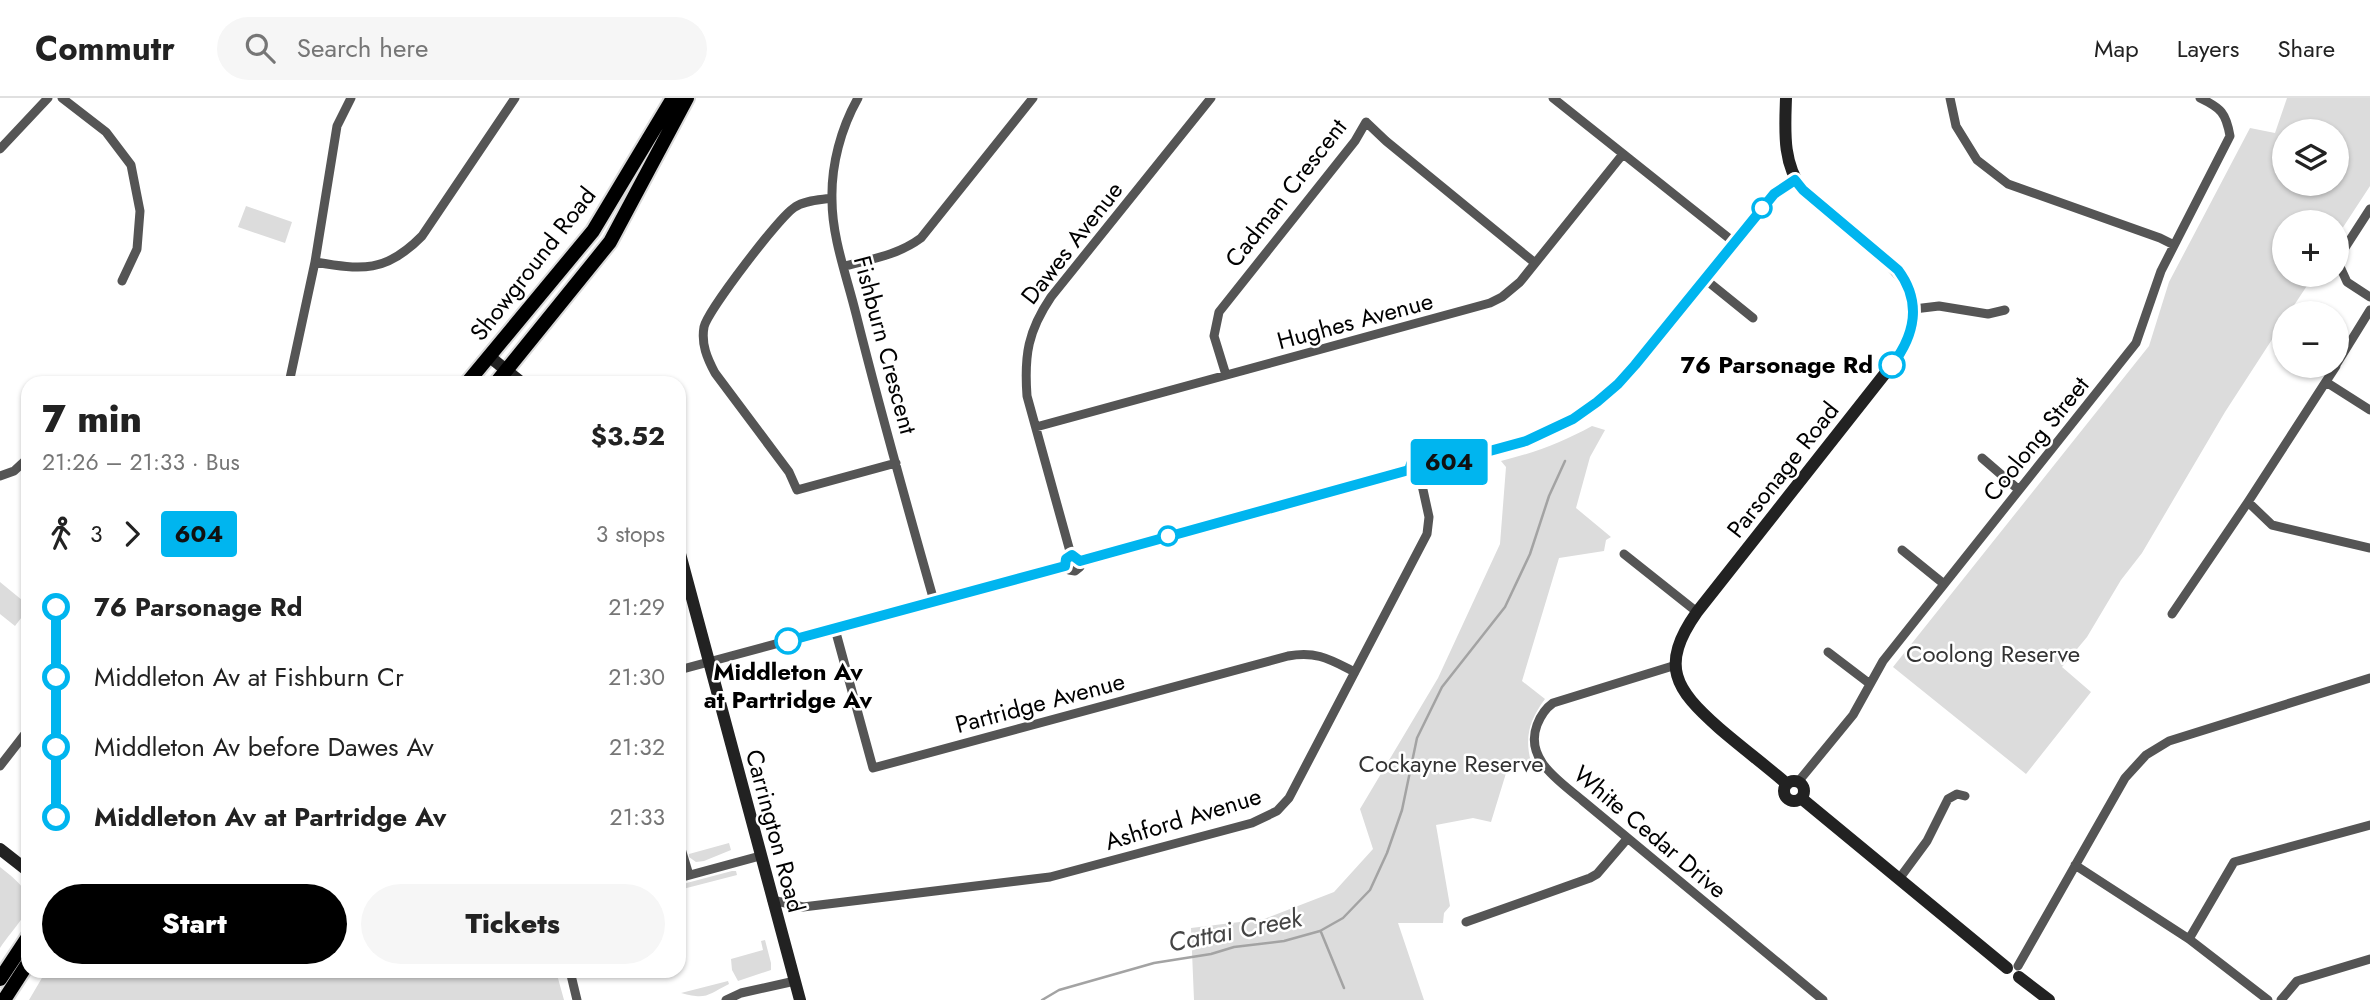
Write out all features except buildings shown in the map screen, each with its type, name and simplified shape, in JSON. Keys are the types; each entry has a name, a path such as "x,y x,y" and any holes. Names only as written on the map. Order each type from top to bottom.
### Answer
{"main road":[{"name":"Showground Road","path":"473,376 593,231 673,98"},
{"name":"Showground Road","path":"502,376 610,242 687,98"},
{"path":"0,979 21,946"},
{"path":"4,1000 21,974"}],"street":[{"path":"0,149 48,98"},
{"path":"62,98 106,132 131,165 140,211 137,249 122,281"},
{"path":"291,376 315,262 337,126 352,98"},
{"path":"315,262 362,268 381,265 402,255 422,236 515,98"},
{"name":"Fishburn Crescent","path":"859,98 840,141 833,178 836,237 934,601"},
{"path":"845,266 900,251 921,238 1034,98"},
{"name":"Dawes Avenue","path":"1076,558 1027,396 1025,371 1036,320 1051,297 1211,98"},
{"path":"1553,98 1735,243"},
{"path":"1786,98 1787,155 1795,180 1803,190 1898,270 1909,289 1914,309 1939,306 1988,314 2005,310"},
{"path":"1950,98 1956,126 1978,160 2008,184 2160,237 2174,245"},
{"name":"Coolong Street","path":"1793,783 1853,715 1883,661 2136,344 2157,281 2230,136 2227,117 2211,103 2200,98"},
{"name":"Cadman Crescent","path":"1226,375 1214,336 1219,312 1355,141 1366,122 1535,263"},
{"name":"Hughes Avenue","path":"1037,427 1490,303 1510,291 1535,263 1623,154"},
{"path":"1409,470 1415,461 1431,467 1526,441 1573,419 1618,384 1774,194 1795,180"},
{"path":"832,198 795,207 782,220 720,299 705,324 703,340 706,356 715,373 789,472 797,490 896,463"},
{"path":"2370,209 2337,260 2347,282 2370,297"},
{"path":"1706,280 1753,318"},
{"name":"Parsonage Road","path":"1676,665 1679,641 1697,612 1902,352 1913,325 1914,309"},
{"path":"2349,344 2370,310"},
{"path":"490,357 514,376"},
{"path":"2172,614 2328,378"},
{"path":"2326,382 2370,411"},
{"path":"1982,458 2019,490"},
{"path":"0,477 21,464"},
{"path":"1409,470 1413,475 1420,476 1425,466"},
{"path":"686,668 1065,566 1066,559 1409,470"},
{"name":"Ashford Avenue","path":"772,900 803,907 1050,877 1252,824 1277,811 1289,798 1427,534 1429,517 1420,476"},
{"path":"2248,502 2272,525 2370,548"},
{"path":"1902,550 1944,584"},
{"path":"1624,554 1697,612"},
{"name":"Carrington Road","path":"686,577 800,1000"},
{"name":"Partridge Avenue","path":"835,629 873,768 1287,656 1306,653 1323,656 1355,672"},
{"path":"1828,652 1871,684"},
{"path":"1676,665 1683,691 1694,705 1804,789 1801,798 2049,1000"},
{"name":"White Cedar Drive","path":"1676,665 1553,703 1539,719 1534,735 1537,755 1549,771 1627,839 1823,1000"},
{"path":"2015,970 2125,778 2146,755 2160,745 2211,726 2370,678"},
{"path":"0,766 21,739"},
{"path":"1899,879 1927,841 1948,799 1957,794 1965,796"},
{"path":"2189,939 2234,862 2370,825"},
{"path":"1466,922 1598,874 1627,839"},
{"path":"0,849 21,867"},
{"path":"686,875 760,856"},
{"path":"2076,865 2189,939 2268,1000"},
{"path":"2281,1000 2297,981 2370,959"},
{"path":"572,978 577,1000"},
{"path":"726,1000 741,993 795,981"}],"green space":[{"name":"Coolong Reserve","path":"2287,98 2370,98 2370,186 2349,218 2349,210 2272,210 2272,287 2306,287 2297,301 2272,301 2272,340 2225,412 2142,553 2121,580 2087,637 2062,667 2091,692 2026,774 1893,667 2149,346 2169,282 2250,128 2272,132 2272,196 2349,196 2349,119 2280,119"},
{"path":"246,206 292,222 285,243 238,227"},
{"name":"Cockayne Reserve","path":"1592,426 1605,430 1590,457 1576,508 1611,537 1606,540 1604,551 1559,558 1522,681 1545,699 1528,736 1531,762 1507,770 1491,822 1473,818 1436,825 1450,906 1444,913 1443,923 1398,923 1424,1000 1194,1000 1191,928 1264,919 1334,892 1373,849 1360,809 1438,678 1500,544 1506,467 1501,461 1548,446"},
{"path":"0,582 21,599 21,618 15,626 0,614"},
{"path":"729,843 731,850 704,861 696,862 689,857 689,854"},
{"path":"0,867 21,886 21,919 0,948"},
{"path":"732,871 736,871 737,875 686,888 686,883"},
{"path":"765,940 771,970 738,981 732,970 731,959 763,950 761,941"},
{"path":"42,978 558,978 564,1000 29,1000"},
{"path":"728,981 729,984 706,995 681,993"}],"waterway":[{"name":"Cattai Creek","path":"1042,1000 1059,990 1154,963 1211,954 1234,947 1284,941 1320,931 1343,918 1370,890 1387,853 1402,810 1417,738 1442,687 1505,607 1530,554 1549,496 1565,461"},
{"path":"1321,932 1344,988"}],"bus line":[{"name":"604","path":"788,641 1065,566 1066,559 1072,555 1080,561 1409,470 1415,461 1431,467 1504,448 1545,433 1573,419 1618,384 1706,280 1766,203 1795,180 1803,190 1898,270 1905,280 1913,299 1913,325 1909,340 1892,365"}],"place":[{"name":"76 Parsonage Rd","path":"1892,365"},
{"name":"Middleton Av at Partridge Av","path":"788,641"}]}
